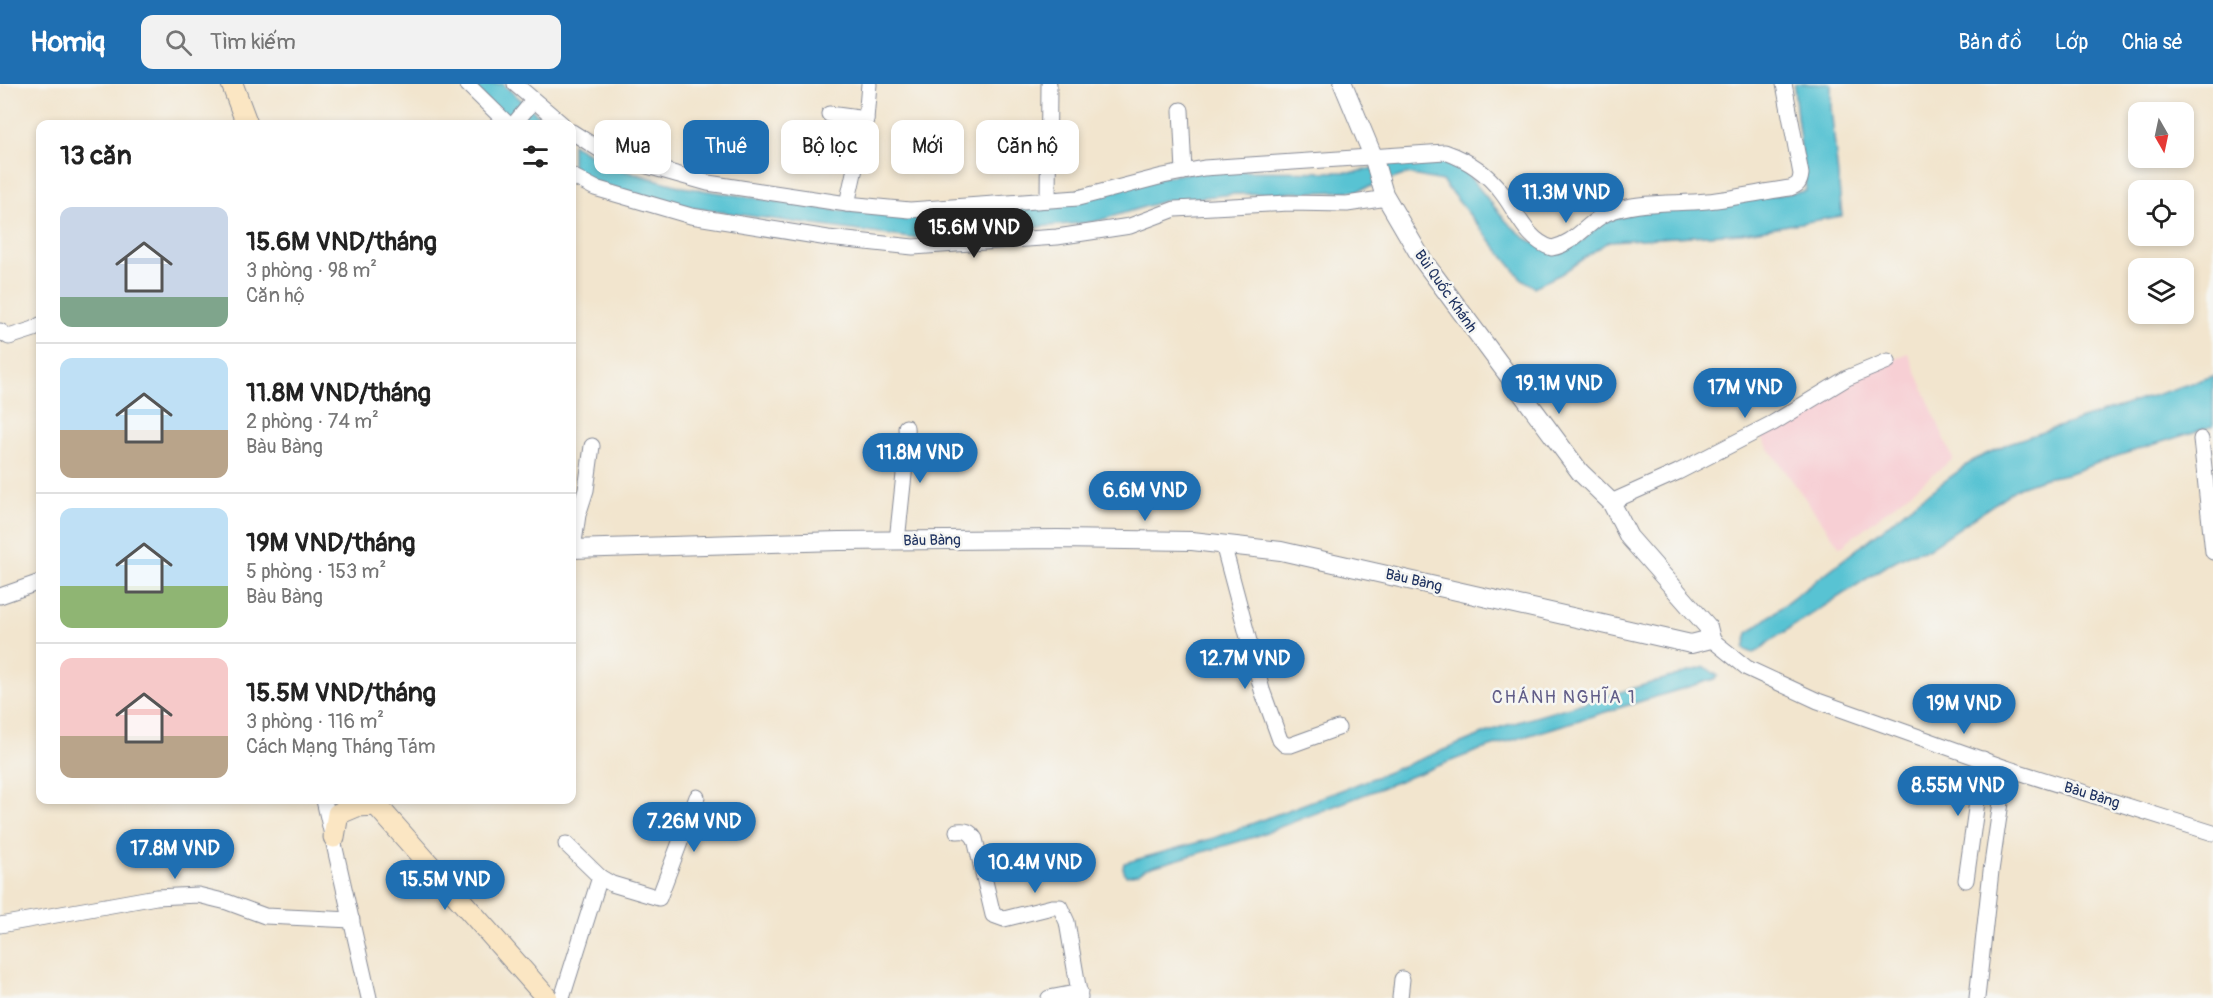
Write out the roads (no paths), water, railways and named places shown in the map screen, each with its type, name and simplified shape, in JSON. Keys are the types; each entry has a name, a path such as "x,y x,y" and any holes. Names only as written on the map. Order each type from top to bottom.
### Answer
{"main road":[{"path":"232,84 246,120"},
{"path":"334,837 338,814 366,804"},
{"path":"376,804 547,998"}],"street":[{"path":"467,84 504,120"},
{"path":"515,84 557,120"},
{"path":"847,204 866,119 869,84"},
{"path":"1048,200 1049,84"},
{"path":"1343,84 1374,159"},
{"path":"576,135 608,155 708,183 847,204 910,210 1078,198 1204,168 1374,159 1445,152 1464,159 1477,168 1503,194 1512,210 1534,238 1552,248 1572,241 1599,218 1613,211 1661,202 1707,201 1798,185 1801,181 1801,174 1784,84"},
{"path":"516,120 533,101"},
{"path":"1182,110 1184,172"},
{"path":"829,114 866,119"},
{"name":"Bùi Quốc Khánh","path":"1374,159 1386,196 1422,259 1488,351 1580,472 1611,502 1629,537 1708,627 1712,639"},
{"path":"576,178 595,188 691,216 828,238 913,248 1078,234 1130,226 1175,209 1265,204 1347,204 1386,196"},
{"path":"0,331 9,337 36,328"},
{"path":"1611,502 1678,472 1762,429 1847,378 1888,361"},
{"path":"897,541 908,447 906,426"},
{"path":"2201,439 2213,552"},
{"path":"576,526 586,490 592,446"},
{"name":"Bàu Bàng","path":"576,549 1058,539 1192,541 1293,554 1691,644 1712,639 1747,668 1818,701 2006,768 2213,832"},
{"path":"1223,544 1262,690 1280,740 1283,744 1291,745 1338,728"},
{"path":"0,596 36,583"},
{"path":"1966,880 1983,759"},
{"path":"1977,998 1991,871 2006,768"},
{"path":"566,844 600,877 622,888 659,898 697,797"},
{"path":"325,804 369,998"},
{"path":"957,831 965,830 975,839 993,915 1004,919 1052,906 1063,910 1080,995 1049,998"},
{"path":"562,998 600,877"},
{"path":"0,925 156,897 198,895 227,902 265,916 352,920"},
{"path":"1400,998 1402,979"}],"water":[{"path":"470,84 503,84 544,120 507,120"},
{"path":"1794,84 1831,84 1831,107 1842,216 1741,233 1609,241 1561,274 1534,287 1521,278 1442,181 1407,174 1357,191 1234,194 1164,201 1094,222 910,238 692,208 587,181 576,174 576,146 594,157 594,174 636,174 683,187 834,210 919,216 1200,171 1357,172 1424,155 1453,157 1507,222 1525,238 1552,252 1578,244 1603,223 1635,212 1806,191"},
{"path":"2213,376 2213,426 2067,474 2045,478 2019,487 1928,549 1908,554 1891,563 1770,641 1760,650 1753,653 1744,649 1748,633 1909,507 1974,460 2009,443"},
{"path":"1705,667 1718,676 1477,751 1254,837 1145,869 1138,874 1126,876 1123,868 1124,863 1214,838 1501,727"}],"district":[{"name":"CHÁNH NGHĨA 1","path":"1564,697"}]}
